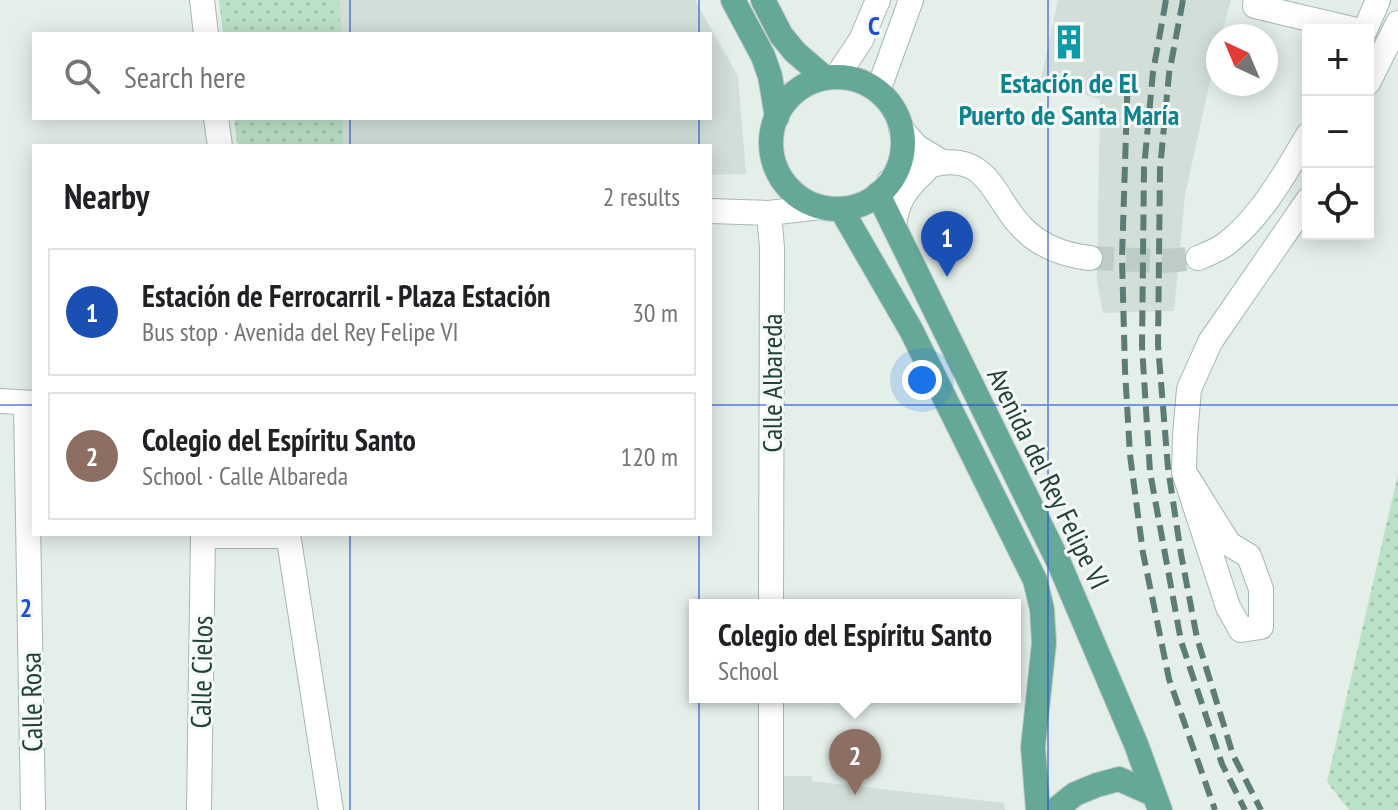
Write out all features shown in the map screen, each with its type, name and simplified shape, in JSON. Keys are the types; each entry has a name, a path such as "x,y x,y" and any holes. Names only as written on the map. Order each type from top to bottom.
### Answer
{"main road":[{"path":"733,0 763,56 777,117"},
{"path":"763,0 781,35 795,52 830,76 863,83 878,91 893,108 901,129 902,152 896,171 884,188 861,204 830,208 801,198 785,184 775,166 772,141 777,117 787,99 801,86 830,76"},
{"name":"Avenida del Rey Felipe VI","path":"884,188 894,226 1059,563 1136,744 1156,802"},
{"name":"Avenida del Rey Felipe VI","path":"830,208 911,330 1035,580 1042,609 1044,643 1033,747 1038,810"},
{"path":"1055,810 1075,794 1119,779 1156,802"}],"street":[{"path":"202,0 206,32"},
{"path":"830,76 861,40 878,0"},
{"path":"878,91 911,0"},
{"path":"1256,0 1255,6 1331,24"},
{"path":"1368,24 1378,0"},
{"path":"1374,71 1398,23"},
{"path":"216,120 220,144"},
{"path":"901,129 937,164"},
{"path":"1198,258 1226,243 1246,225 1302,145"},
{"path":"894,226 902,194 937,164"},
{"path":"884,188 937,164 966,164 981,172 1021,226 1055,251 1090,258"},
{"path":"1280,180 1302,193"},
{"path":"1184,472 1229,544 1249,556 1261,589 1261,627 1241,630 1228,607 1184,472 1189,389 1210,342 1302,206"},
{"path":"712,211 769,213 830,208"},
{"name":"Calle Albareda","path":"769,213 772,248 771,599"},
{"path":"0,401 30,403"},
{"name":"Calle Rosa","path":"30,403 33,810"},
{"name":"Calle Cielos","path":"199,810 203,536"},
{"path":"288,536 331,810"},
{"path":"771,703 771,810"}],"shaded area":[{"path":"334,0 695,0 738,76 746,174 712,175 712,144 342,144 341,120 712,120 712,32 336,32"},
{"name":"Estación de El Puerto de Santa María","path":"1058,0 1231,0 1224,24 1206,24 1207,96 1185,195 1174,311 1103,313 1097,283 1100,100 1040,84"},
{"path":"777,776 812,776 812,781 1004,803 1005,810 777,810"}],"green space":[{"path":"219,0 339,0 341,32 223,32"},
{"path":"234,120 343,120 343,144 237,142"},
{"path":"1398,474 1398,810 1349,810 1327,782"}],"tunnel":[{"path":"1090,258 1165,261 1198,258"}],"railway":[{"path":"1166,0 1153,72 1144,168 1142,346 1150,472 1181,641 1222,764 1245,810"},
{"path":"1183,0 1169,74 1160,169 1158,345 1168,468 1197,638 1233,755 1261,810"},
{"path":"1128,71 1122,258 1130,455 1143,553 1169,679 1215,810"}],"place":[{"name":"Estación de El Puerto de Santa María","path":"1069,42"},
{"name":"Estación de Ferrocarril - Plaza Estación","path":"947,277"},
{"name":"Colegio del Espíritu Santo","path":"855,795"}]}
